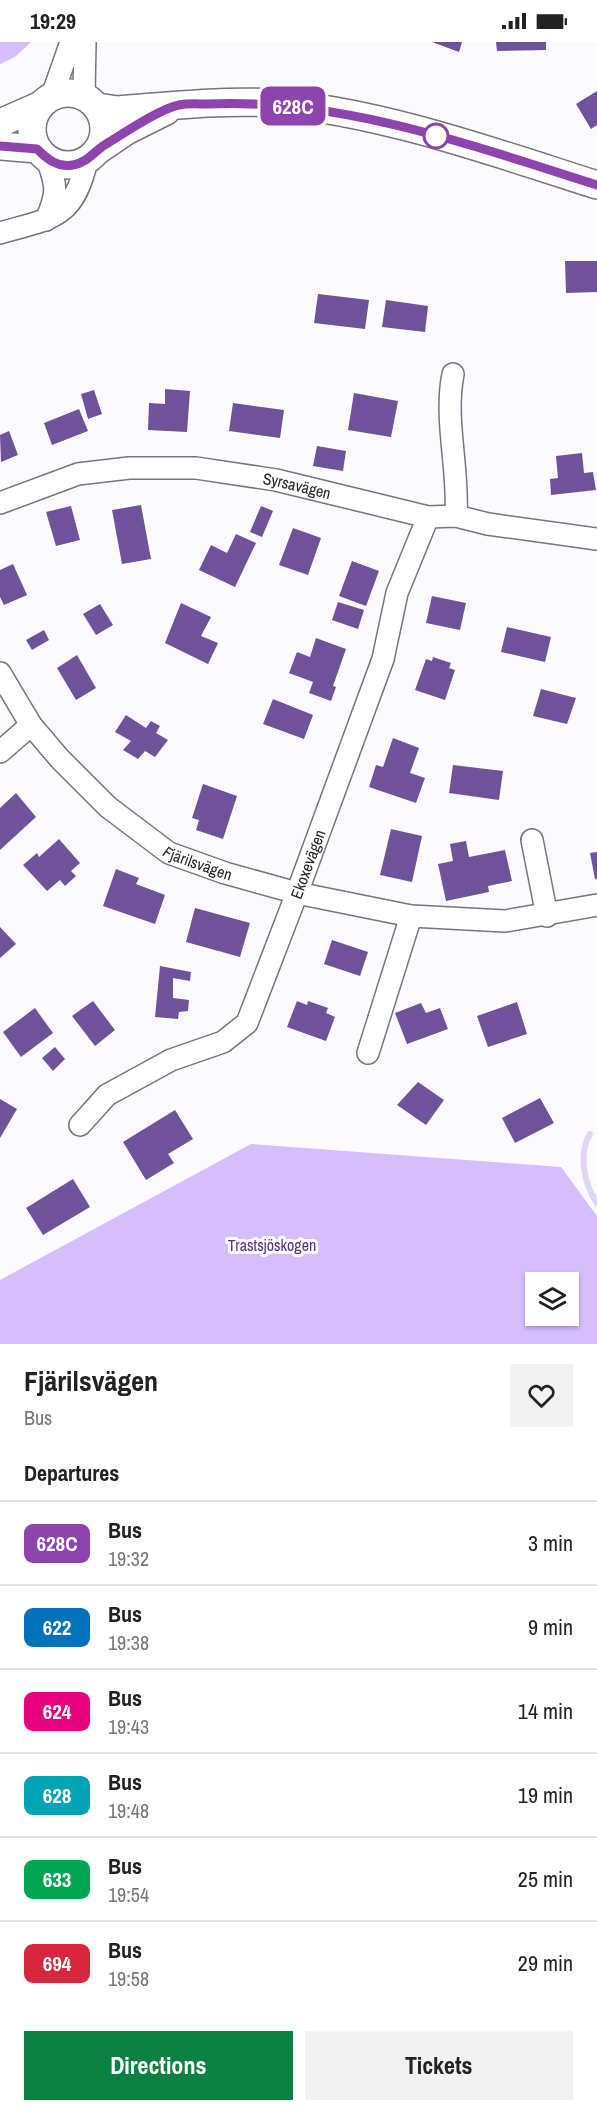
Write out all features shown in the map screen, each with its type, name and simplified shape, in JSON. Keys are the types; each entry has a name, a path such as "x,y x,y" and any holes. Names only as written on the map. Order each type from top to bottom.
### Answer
{"street":[{"path":"46,220 54,202 57,184 32,137 32,120 46,101 71,42"},
{"path":"0,233 46,220 66,210 81,184 92,155 104,137 104,122 91,101 85,42"},
{"path":"0,123 68,92 118,110 245,102 338,112 456,141 597,184"},
{"path":"0,146 42,154 59,165 73,165 92,155 126,131 178,105"},
{"path":"453,374 448,400 456,458 456,516"},
{"name":"Syrsavägen","path":"0,503 78,474 129,468 196,468 276,480 428,517 456,516 488,524 597,538"},
{"name":"Ekoxevägen","path":"80,1125 107,1095 171,1060 223,1042 247,1023 382,659 397,593 428,517"},
{"name":"Fjärilsvägen","path":"0,673 31,725 60,759 108,807 169,853 225,873 297,893 411,916 505,921 547,916 597,905"},
{"path":"0,752 31,725"},
{"path":"532,840 547,916"},
{"path":"369,1053 411,916"}],"green space":[{"path":"0,42 31,42 15,57 0,64"},
{"name":"Trastsjöskogen","path":"251,1144 561,1167 597,1216 597,1344 0,1344 0,1280"}],"building":[{"path":"432,42 462,42 459,52"},
{"path":"496,42 546,42 546,50 497,51"},
{"path":"597,91 597,125 591,129 576,104"},
{"path":"565,261 597,261 597,292 566,293"},
{"path":"318,294 369,300 365,329 314,323"},
{"path":"386,300 428,306 425,332 382,327"},
{"path":"165,389 190,391 187,432 148,430 149,403 165,404"},
{"path":"94,390 102,414 88,419 81,394"},
{"path":"354,393 398,401 391,437 348,430"},
{"path":"233,403 284,410 280,438 229,431"},
{"path":"79,409 88,431 52,445 44,423"},
{"path":"9,431 18,455 1,462 0,435"},
{"path":"317,446 346,451 343,471 313,466"},
{"path":"582,453 584,473 593,472 596,490 551,495 550,479 558,478 556,456"},
{"path":"141,505 151,559 122,564 112,510"},
{"path":"71,506 80,540 56,546 46,512"},
{"path":"261,506 273,511 262,537 250,532"},
{"path":"293,528 321,538 308,575 279,565"},
{"path":"236,534 256,543 235,587 199,570 211,545 227,553"},
{"path":"352,561 379,571 366,606 339,596"},
{"path":"13,564 27,595 4,605 0,597 0,570"},
{"path":"432,596 466,603 460,630 426,623"},
{"path":"338,602 364,610 358,629 332,620"},
{"path":"181,603 211,617 201,636 218,643 208,664 165,643"},
{"path":"100,604 113,625 96,635 83,614"},
{"path":"507,627 551,637 545,662 501,652"},
{"path":"44,630 49,640 32,650 26,640"},
{"path":"316,638 346,649 333,686 336,687 331,701 309,693 313,682 289,673 297,652 310,657"},
{"path":"77,655 96,688 76,700 57,668"},
{"path":"433,657 451,663 449,668 455,670 445,700 415,690 426,659 432,661"},
{"path":"541,689 576,698 567,724 533,716"},
{"path":"273,699 313,715 304,739 263,724"},
{"path":"126,715 146,728 151,721 160,726 156,733 168,740 155,757 145,751 138,759 123,750 131,741 115,732"},
{"path":"393,738 419,748 410,773 425,778 416,803 369,787 376,765 383,767"},
{"path":"453,765 503,771 499,800 449,793"},
{"path":"203,784 237,796 223,839 196,830 199,820 192,818"},
{"path":"16,793 36,817 0,850 0,808"},
{"path":"391,829 422,836 412,882 380,875"},
{"path":"59,839 80,863 71,871 76,876 65,886 60,880 47,891 23,865 37,853 39,857"},
{"path":"466,841 469,857 505,850 512,881 488,886 489,892 446,901 438,864 453,861 450,844"},
{"path":"597,852 597,879 595,879 590,853"},
{"path":"116,869 139,878 136,884 165,895 155,924 103,906"},
{"path":"195,908 250,923 240,957 186,942"},
{"path":"0,927 16,944 0,958"},
{"path":"332,940 368,952 360,976 324,964"},
{"path":"160,966 191,972 190,981 173,978 173,998 189,1000 188,1011 179,1012 178,1019 155,1017"},
{"path":"93,1001 115,1030 95,1046 72,1016"},
{"path":"297,1001 307,1005 308,1001 328,1008 326,1013 335,1017 326,1041 287,1027"},
{"path":"517,1002 527,1034 488,1047 477,1016"},
{"path":"421,1003 426,1013 440,1008 448,1029 407,1044 395,1013"},
{"path":"35,1008 53,1033 21,1057 3,1032"},
{"path":"55,1047 65,1059 53,1071 42,1058"},
{"path":"418,1082 444,1100 426,1125 397,1105"},
{"path":"540,1098 554,1123 515,1143 502,1118"},
{"path":"0,1099 17,1109 0,1138"},
{"path":"175,1110 193,1139 168,1154 174,1163 146,1180 123,1142"},
{"path":"73,1179 90,1207 43,1235 26,1208"}],"waterway":[{"path":"590,1134 584,1151 584,1169 592,1195 597,1203"}],"bus line":[{"name":"628C","path":"0,146 37,149 47,159 59,165 73,165 87,160 126,131 178,105 245,102 276,104 338,112 456,141 597,185"}]}
